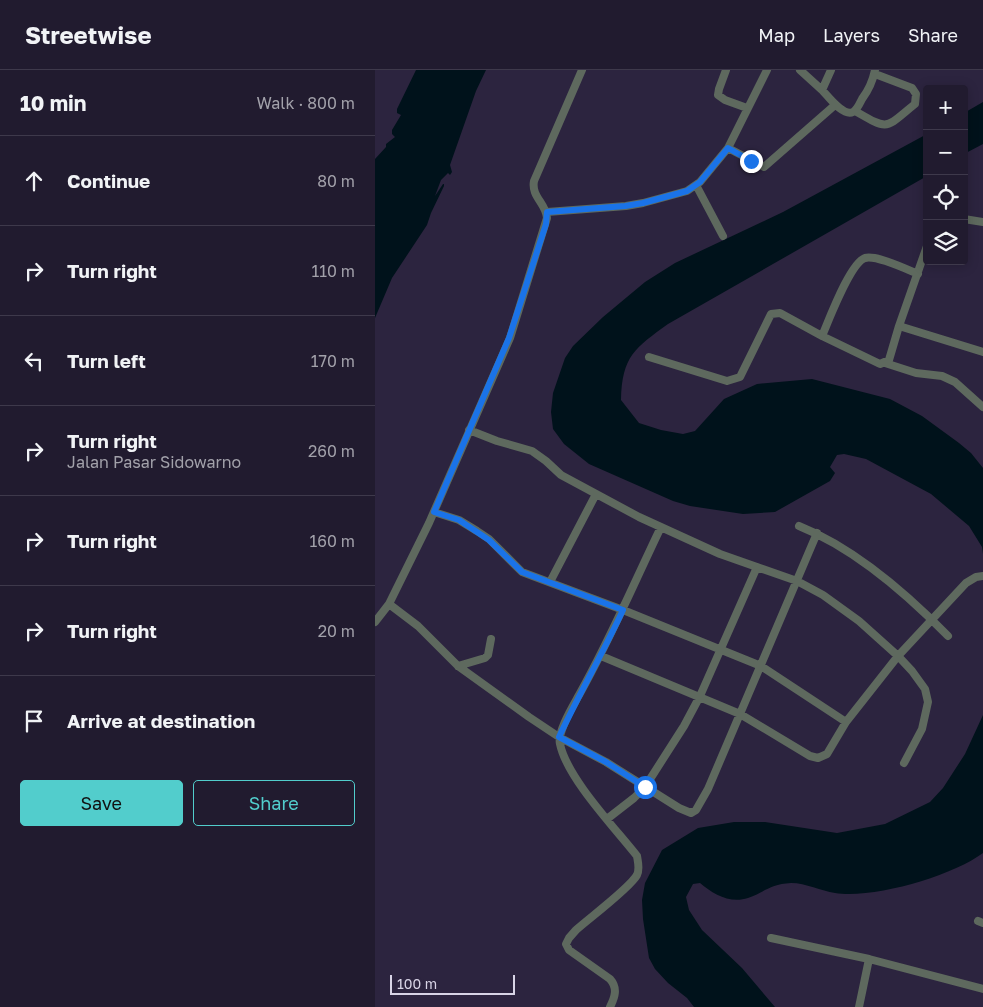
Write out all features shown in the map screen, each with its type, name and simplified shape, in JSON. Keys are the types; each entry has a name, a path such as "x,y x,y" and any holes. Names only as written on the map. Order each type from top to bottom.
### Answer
{"street":[{"path":"375,622 389,604 434,512 509,338 546,224 547,212 534,193 534,181 582,70"},
{"path":"726,70 719,94 725,100 747,108"},
{"path":"547,212 643,203 687,191 696,185 728,148 767,70"},
{"path":"800,70 822,90 835,106 847,112 855,111 879,125 886,126 892,123 915,104 917,94 913,88 875,72 866,94 855,111"},
{"path":"822,90 831,70"},
{"path":"728,148 764,168 835,106"},
{"path":"696,185 723,236"},
{"path":"968,220 983,222"},
{"path":"822,336 847,279 858,262 866,258 876,258 918,274"},
{"path":"885,363 889,360 923,258"},
{"path":"649,357 727,381 740,377 771,314 775,313 880,364 885,363 916,373 942,376 955,382 983,407"},
{"path":"899,326 983,352"},
{"path":"469,430 497,441 532,451 561,475 639,517 719,554 797,581 823,595 859,621 913,671 925,689 928,702 922,729 905,763"},
{"path":"550,582 595,494"},
{"path":"434,512 459,520 489,540 522,572 623,610 761,666 845,722"},
{"path":"799,526 831,540 886,580 948,636"},
{"path":"610,1007 615,993 614,984 610,979 569,950 566,944 575,930 629,885 637,875 639,866 637,856 571,771 560,745 559,737 601,656 661,527"},
{"path":"389,604 418,626 458,666 559,737 606,762 679,808 691,813 696,810 708,788 817,533"},
{"path":"607,819 645,787 684,726 700,696 757,567"},
{"path":"601,656 739,714 810,756 818,758 827,754 845,722 898,656 966,583 979,577"},
{"path":"458,666 485,658 488,655 491,638"},
{"path":"771,938 869,959 983,989"},
{"path":"859,1007 869,959"}],"water":[{"path":"416,70 486,70 476,91 450,165 452,172 450,175 448,173 441,180 435,196 443,184 444,186 427,225 392,278 375,318 375,159 386,147 386,144 395,137 392,134 392,130 401,115 397,113 397,109"},
{"path":"983,102 983,144 968,152 968,130 968,111"},
{"path":"923,136 923,178 657,332 632,354 624,373 621,400 639,423 683,434 695,431 724,399 757,384 812,379 890,399 922,416 959,443 971,453 983,468 983,554 982,547 969,526 931,494 866,459 844,454 837,455 830,467 835,473 830,481 775,512 743,514 690,506 673,501 589,464 564,444 553,429 551,412 553,393 565,358 573,346 603,317 645,282 675,263 783,212"},
{"path":"983,715 983,853 969,862 933,877 912,884 870,893 835,893 791,883 773,887 748,898 735,900 722,897 700,883 693,884 686,897 689,910 702,930 742,968 775,1007 694,1007 687,998 668,983 655,969 649,958 642,900 645,883 662,850 698,828 734,822 765,822 837,833 885,824 930,802 943,788 965,754"}],"route":[{"path":"645,787 606,762 559,737 623,610 522,572 489,540 459,520 434,512 509,338 525,294 546,224 547,212 625,206 687,191 700,182 728,148 751,161"}]}
